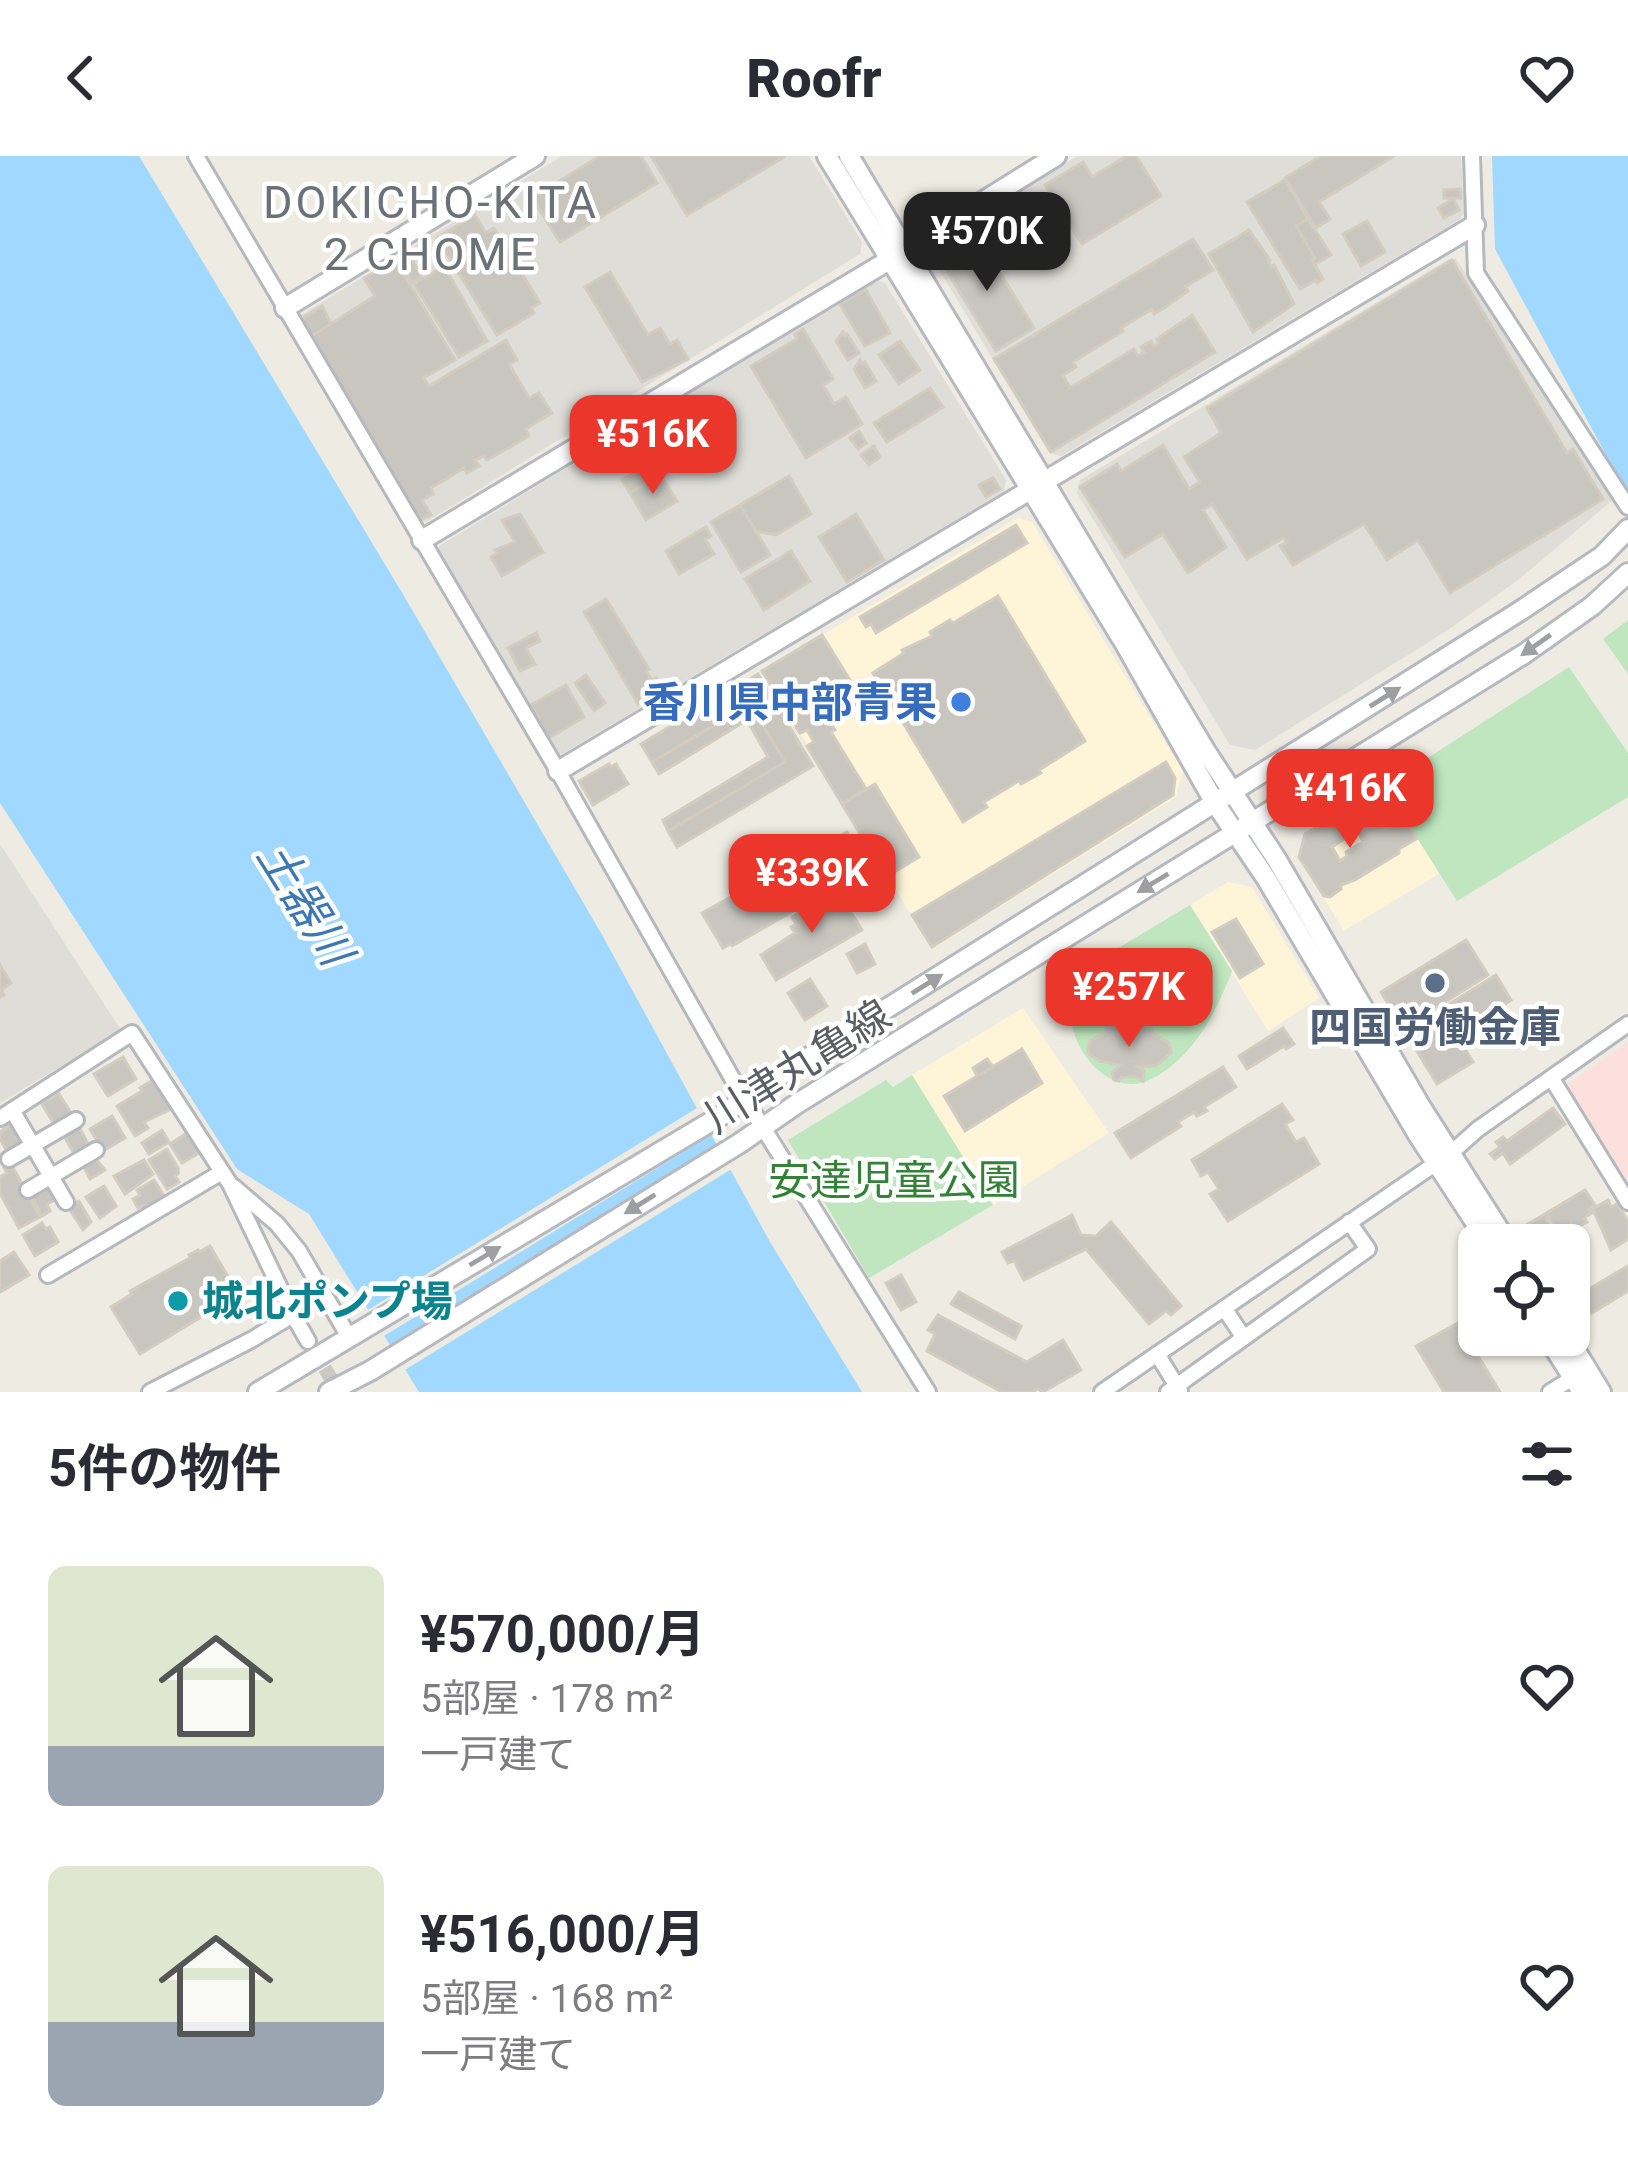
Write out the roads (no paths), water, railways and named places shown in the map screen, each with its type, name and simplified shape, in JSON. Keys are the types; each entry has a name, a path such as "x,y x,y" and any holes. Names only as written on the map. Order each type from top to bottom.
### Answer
{"street":[{"path":"196,156 745,1099 928,1392"},
{"path":"285,308 535,156"},
{"path":"827,156 898,253"},
{"path":"849,156 898,253 1036,485 1215,803 1266,878 1418,1135 1445,1158 1494,1224"},
{"path":"422,540 1056,156"},
{"path":"1472,156 1476,273 1628,507"},
{"path":"558,771 1475,225"},
{"path":"1036,485 1253,822 1420,1107 1479,1224"},
{"name":"川津丸亀線","path":"258,1392 722,1115 1520,611 1601,556 1628,530"},
{"name":"川津丸亀線","path":"329,1392 740,1143 1039,952 1524,654 1592,606 1628,573"},
{"path":"1102,1392 1445,1158 1628,1024"},
{"path":"66,1202 33,1145 6,1114 132,1033 226,1178 308,1341"},
{"path":"1552,1078 1628,1202"},
{"path":"9,1159 76,1120"},
{"path":"28,1190 96,1150"},
{"path":"48,1275 226,1178"},
{"path":"226,1178 277,1223 299,1251 349,1337"},
{"path":"1157,1354 1175,1390 1368,1250 1348,1222"},
{"path":"1224,1308 1244,1338"},
{"path":"150,1392 292,1315"},
{"path":"1562,1356 1581,1380 1601,1392"},
{"path":"1550,1392 1581,1380"}],"water":[{"name":"土器川","path":"0,156 139,156 401,591 601,933 770,1242 862,1392 419,1392 309,1214 237,1169 0,803"},
{"path":"1492,156 1628,156 1628,496 1495,249"}],"tunnel":[{"path":"314,1350 339,1392"}],"place":[{"name":"香川県中部青果","path":"961,702"},
{"name":"四国労働金庫","path":"1435,983"},
{"name":"城北ポンプ場","path":"178,1301"}],"district":[{"name":"DOKICHO-KITA 2 CHOME","path":"431,228"}],"park label":[{"name":"安達児童公園","path":"894,1180"}]}
